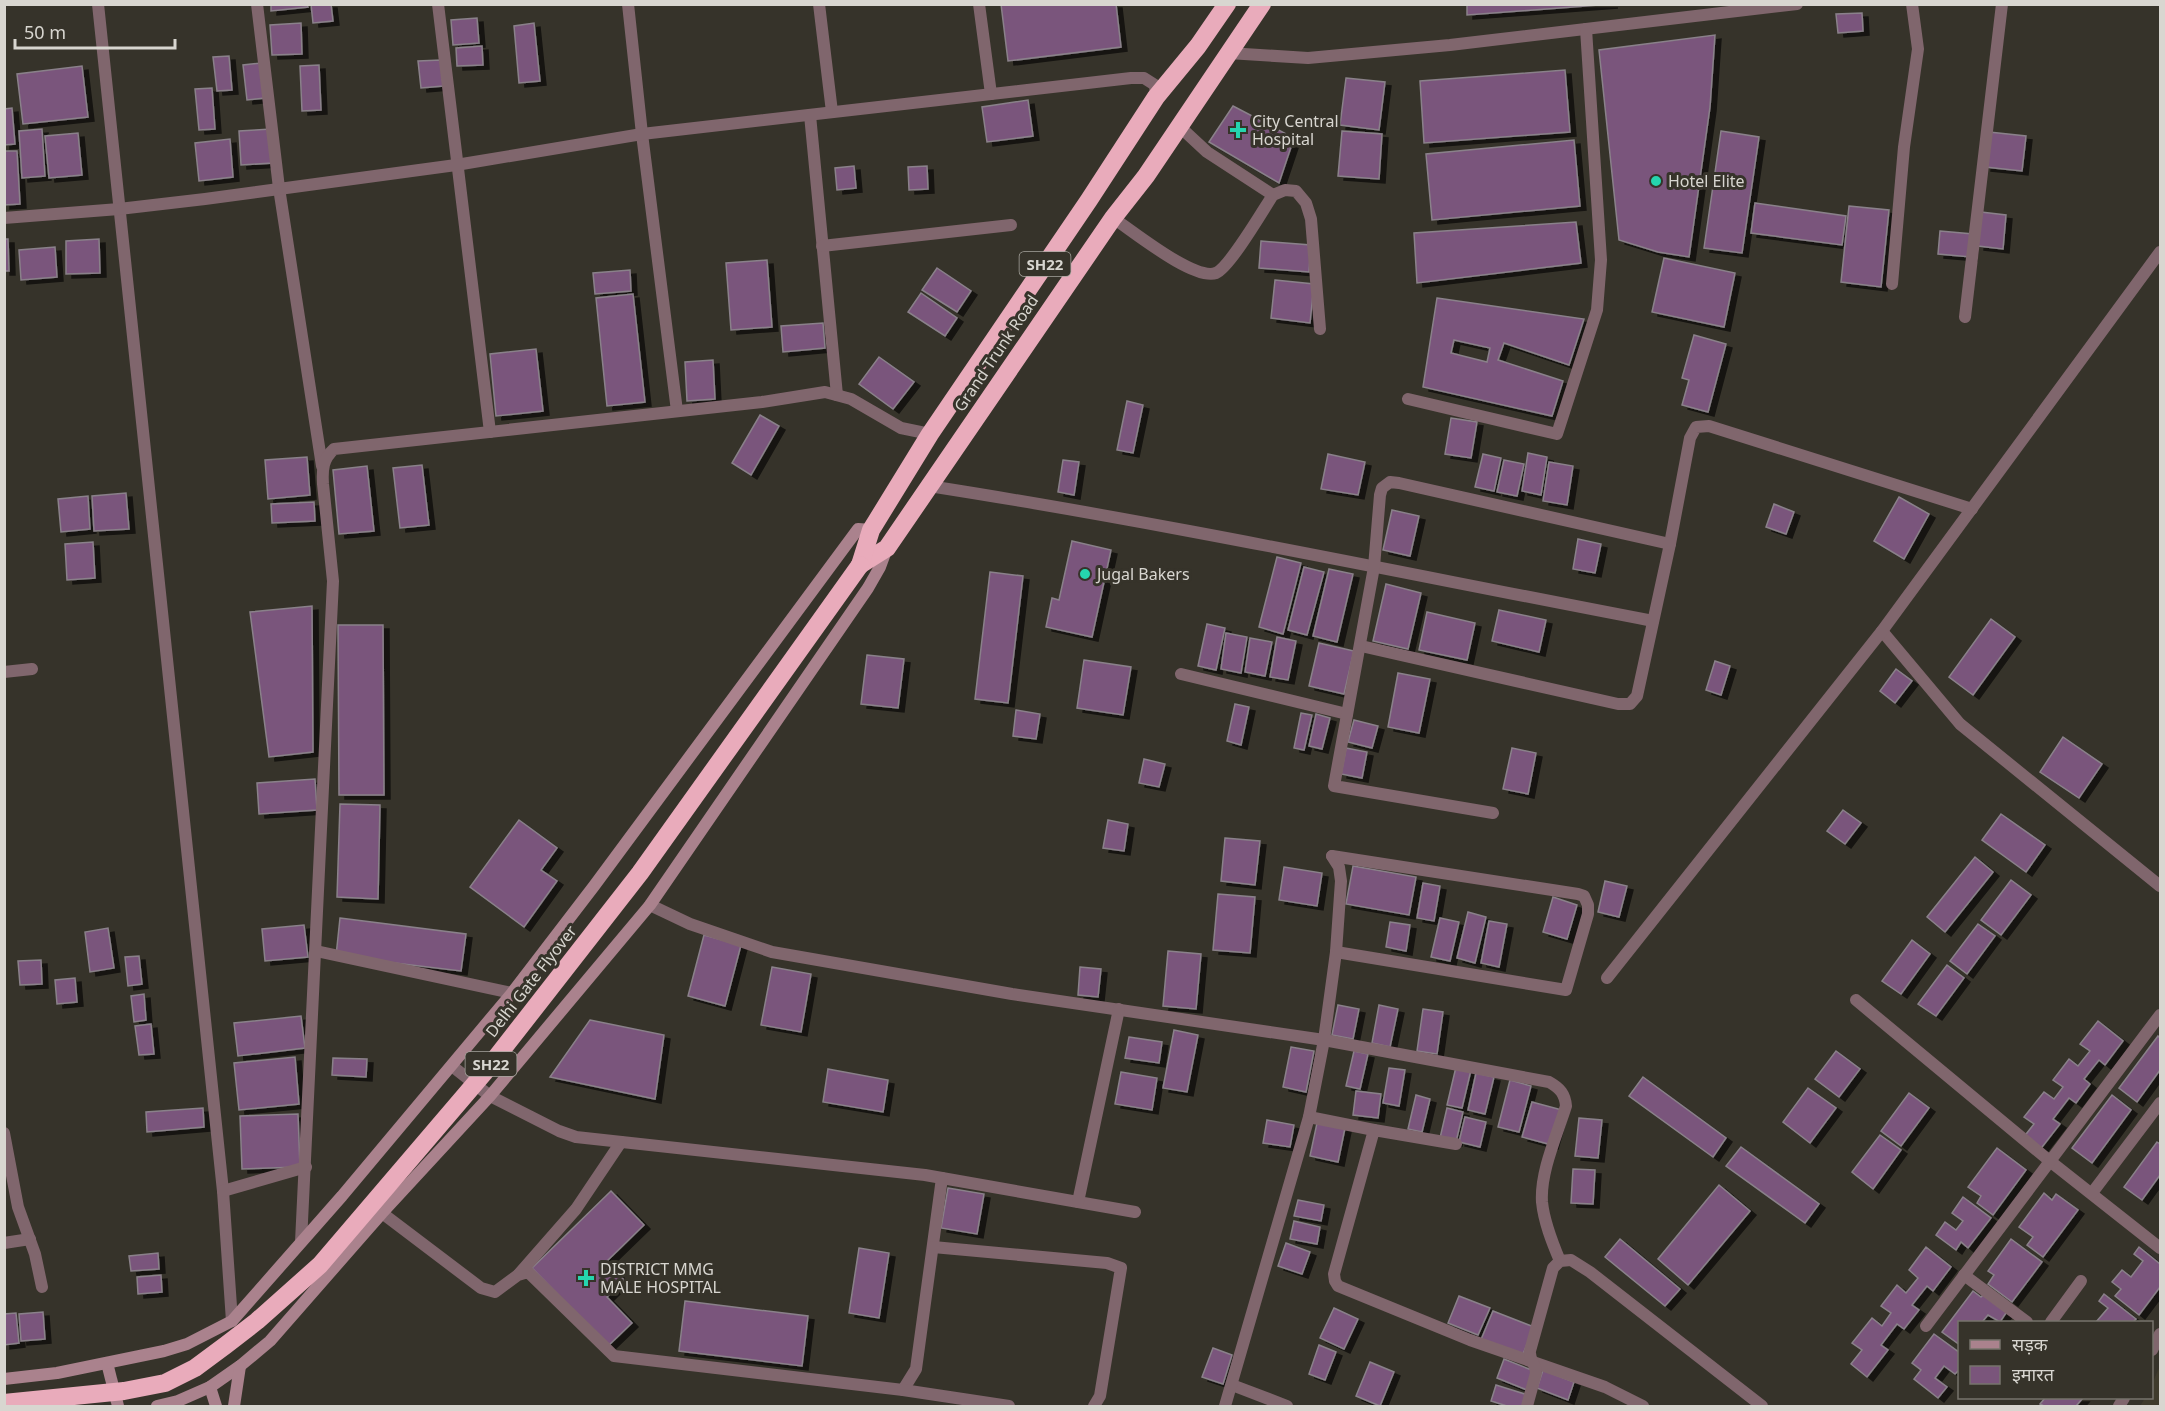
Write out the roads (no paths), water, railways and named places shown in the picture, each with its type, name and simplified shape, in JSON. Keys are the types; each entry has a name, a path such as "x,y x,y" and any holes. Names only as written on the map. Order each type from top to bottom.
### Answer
{"highway":[{"name":"Grand Trunk Road","path":"871,530 930,434 1156,97 1198,46 1227,4"},
{"name":"Grand Trunk Road","path":"887,548 1113,218 1146,176 1262,4"},
{"name":"Delhi Gate Flyover","path":"4,1403 124,1391 165,1383 195,1368 258,1321 320,1265 484,1073 633,882 860,564 871,530"},
{"name":"Delhi Gate Flyover","path":"860,564 887,548"}],"main road":[{"path":"4,1379 106,1363 187,1344 232,1321 512,993 601,877 858,529 871,530"},
{"path":"157,1407 178,1401 210,1387 270,1341 382,1213 490,1096 650,904 868,588 880,567 887,548"},
{"path":"106,1363 118,1407"},
{"path":"234,1407 240,1366"},
{"path":"210,1387 216,1407"}],"street":[{"path":"98,4 223,1191 232,1321"},
{"path":"257,4 279,188 322,468 333,581 301,1242"},
{"path":"438,4 490,432"},
{"path":"628,4 677,411"},
{"path":"819,4 832,112"},
{"path":"979,4 991,94"},
{"path":"1228,53 1308,58 1450,45 1797,4"},
{"path":"1892,284 1906,123 1918,49 1912,4"},
{"path":"1965,317 2002,4"},
{"path":"1408,399 1557,434 1597,310 1600,286 1601,260 1586,29"},
{"path":"4,218 119,209 456,165 642,134 1131,78 1144,78 1155,85 1156,97"},
{"path":"810,115 837,395"},
{"path":"1179,126 1208,153 1273,195"},
{"path":"1113,218 1186,268 1201,274 1216,273 1227,263 1273,195 1286,190 1296,191 1306,203 1311,219 1320,329"},
{"path":"822,246 1011,225"},
{"path":"1607,978 1882,631 2160,252"},
{"path":"322,468 327,456 334,449 677,411 825,392 851,399 901,428 930,434"},
{"path":"1360,646 1618,704 1630,704 1637,696 1671,544 1690,438 1696,427 1709,426 1972,508"},
{"path":"1492,813 1334,786 1374,567 1382,488 1390,482 1671,544"},
{"path":"929,486 1085,511 1653,621"},
{"path":"1882,631 1960,724 2160,886"},
{"path":"4,672 32,669"},
{"path":"1181,674 1347,714"},
{"path":"1225,1407 1309,1117 1324,1040 1336,952 1341,882 1338,867 1332,856 1578,894 1584,896 1588,904 1588,914 1566,990 1336,952"},
{"path":"650,904 690,924 772,952 1012,994 1324,1040 1549,1082 1557,1086 1565,1095 1566,1106 1543,1181 1542,1202 1546,1222 1560,1260"},
{"path":"316,951 512,993"},
{"path":"1856,1000 2051,1162 2160,1248"},
{"path":"1078,1202 1119,1009"},
{"path":"1926,1326 2160,1015"},
{"path":"452,1066 490,1096 559,1131 576,1137 942,1178 1135,1212"},
{"path":"2092,1193 2160,1103"},
{"path":"1309,1117 1456,1144"},
{"path":"1374,1130 1334,1274 1338,1286 1470,1340 1605,1388 1643,1407"},
{"path":"4,1133 18,1207 30,1239 42,1287"},
{"path":"382,1213 481,1288 495,1292 518,1275 576,1209 621,1142"},
{"path":"223,1191 306,1167"},
{"path":"903,1390 916,1369 942,1178"},
{"path":"4,1243 30,1239"},
{"path":"933,1247 1107,1263 1121,1268 1100,1396 1094,1407"},
{"path":"1527,1407 1536,1373 1536,1368 1529,1357 1530,1351 1552,1268 1560,1260 1571,1260 1590,1272 1762,1407"},
{"path":"518,1275 528,1272 614,1356 903,1390 1009,1407"},
{"path":"1964,1275 2024,1321"},
{"path":"2051,1321 2081,1281"},
{"path":"1232,1385 1287,1407"}],"place":[{"name":"City Central Hospital","path":"1238,130"},
{"name":"Hotel Elite","path":"1656,181"},
{"name":"Jugal Bakers","path":"1085,574"},
{"name":"DISTRICT MMG MALE HOSPITAL","path":"586,1278"}]}
